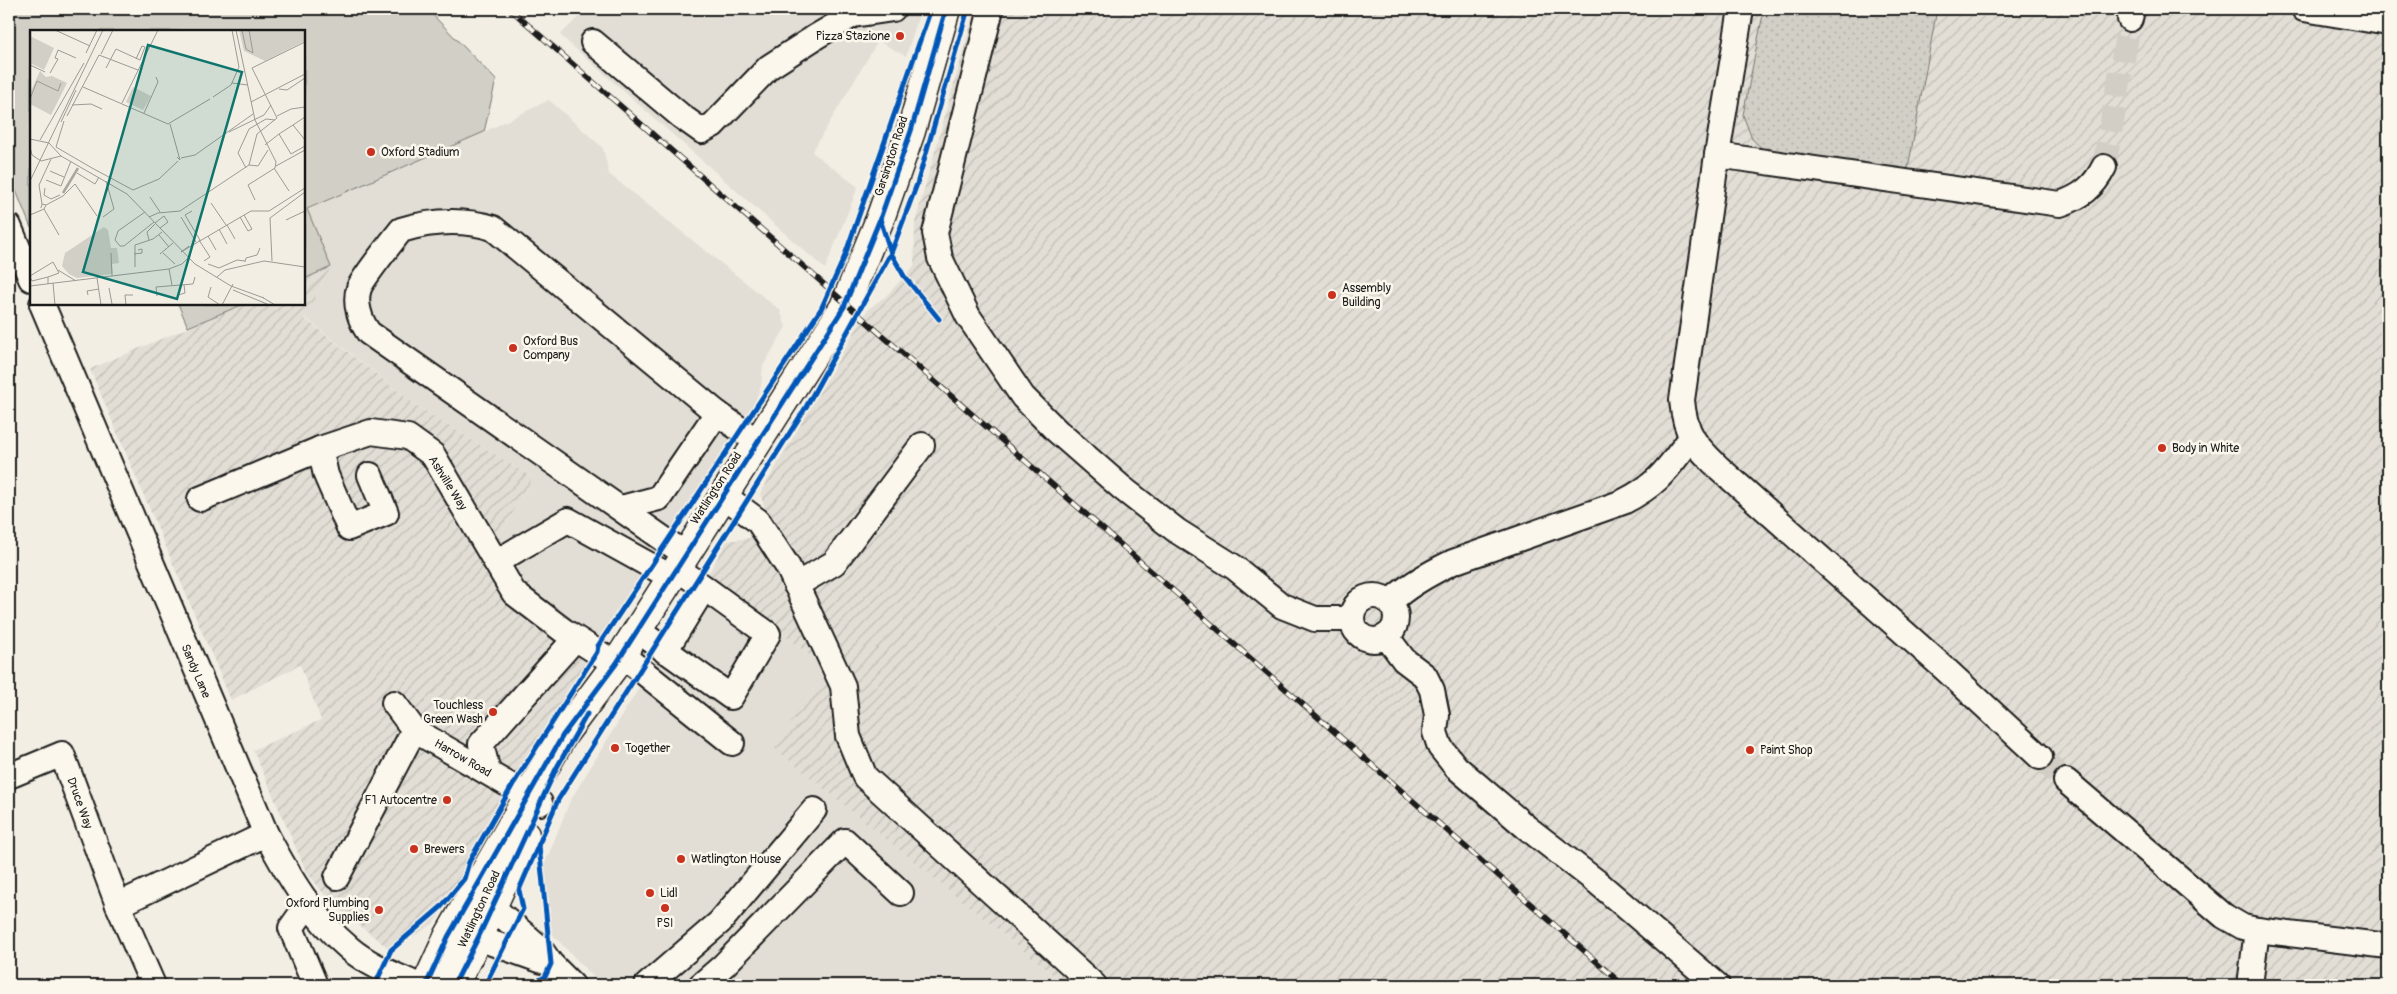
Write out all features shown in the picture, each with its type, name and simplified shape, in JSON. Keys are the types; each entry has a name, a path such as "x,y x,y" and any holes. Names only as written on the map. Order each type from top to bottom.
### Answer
{"main road":[{"name":"Garsington Road","path":"844,307 880,220 902,158 946,9"},
{"name":"Watlington Road","path":"426,985 448,936 465,906 534,799 614,666 844,307"},
{"name":"Watlington Road","path":"454,985 492,907 534,799"}],"street":[{"path":"593,42 681,116 702,130 713,125 769,67 817,36 853,15 893,9"},
{"path":"990,9 935,233 940,258 968,316 1023,397 1122,488 1177,530 1234,567 1282,606 1315,619 1352,619"},
{"path":"1741,9 1717,155 1682,400 1683,418 1691,438 1719,468 1944,668 2040,757"},
{"path":"2304,9 2388,23"},
{"path":"1717,155 2060,204 2084,193 2097,182 2104,167"},
{"path":"637,630 731,697 768,634 704,588 678,566 621,508 369,333 361,322 358,305 359,288 401,230 438,222 476,223 493,228 717,413 758,442"},
{"path":"9,226 30,277"},
{"name":"Sandy Lane","path":"42,305 266,834 292,883 321,921 351,950 382,969 418,985"},
{"path":"621,508 659,498 717,413"},
{"name":"Ashville Way","path":"200,499 320,449 371,432 408,437 433,455 514,593 575,639 732,744"},
{"path":"1390,602 1402,591 1431,572 1453,562 1614,505 1643,492 1662,477 1691,438"},
{"path":"796,585 834,563 922,445"},
{"path":"320,449 326,475 349,528 386,513 370,475"},
{"path":"723,495 758,521 796,585 843,686 848,736 865,777 1094,985"},
{"path":"496,562 568,520 678,566"},
{"path":"665,651 704,588"},
{"path":"1378,596 1390,602 1394,607 1396,620 1391,632 1375,640 1364,637 1356,630 1352,619 1355,606 1365,597 1378,596"},
{"path":"1386,636 1404,660 1425,676 1432,690 1436,715 1435,732 1440,747 1456,767 1526,827 1598,882 1717,985"},
{"path":"488,772 481,744 575,639"},
{"name":"Harrow Road","path":"394,703 414,730 534,799"},
{"path":"336,877 414,730"},
{"name":"Druce Way","path":"9,776 62,754 118,905 153,985"},
{"path":"2066,781 2224,916 2243,926 2257,930 2388,946"},
{"path":"647,985 720,922 814,810"},
{"path":"118,905 266,834"},
{"path":"701,985 724,965 845,841 901,893"},
{"path":"308,904 291,928 315,985"},
{"path":"551,964 478,938 465,906 492,907 539,947 551,964 572,985"},
{"path":"2250,985 2257,930"}],"shaded area":[{"name":"Oxford Stadium","path":"9,9 427,9 496,80 484,132 307,209 331,267 305,279 305,30 30,30 30,226 9,173"},
{"path":"587,9 921,9 906,56 878,41 812,152 858,187 825,269 560,35"},
{"path":"975,9 2388,9 2388,985 1066,985 773,747 828,670 708,574 727,541 750,538 766,511 760,494 868,309 886,296 914,266 915,222"},
{"path":"1764,9 1937,9 1907,174 1764,150 1752,139 1743,115"},
{"path":"549,100 603,148 609,174 780,310 786,327 763,366 761,386 752,409 598,646 563,621 516,568 524,552 499,537 533,478 416,405 304,317 331,267 307,210 484,132"},
{"path":"331,267 304,318 416,405 533,478 499,537 525,552 516,568 563,621 598,646 486,833 463,879 433,924 391,950 345,914 324,894 306,871 253,750 321,720 300,665 231,700 90,369 242,305 305,305 305,279"},
{"path":"178,305 242,305 188,327"},
{"path":"708,574 828,670 774,747 1066,985 601,985 552,934 544,866 570,801"}],"tunnel":[{"path":"2104,167 2130,19"},
{"path":"2040,757 2066,781"}],"railway":[{"path":"510,9 1623,985"}],"cycle path":[{"path":"375,985 391,950 441,907 464,879 469,862 512,786 597,652 598,646 821,309 844,258 931,9"},
{"path":"426,985 448,937 563,735 616,664 844,307 880,219 911,131 946,9"},
{"path":"485,985 523,909 519,890 558,800 806,407 891,253 917,184 968,9"},
{"path":"880,219 891,253 904,276 939,319"},
{"path":"454,985 478,938 556,769 587,714"},
{"path":"529,985 545,977 551,964 539,845"}],"place":[{"name":"Pizza Stazione","path":"900,36"},
{"name":"Oxford Stadium","path":"371,152"},
{"name":"Assembly Building","path":"1332,295"},
{"name":"Oxford Bus Company","path":"513,348"},
{"name":"Body in White","path":"2162,448"},
{"name":"Touchless Green Wash","path":"493,712"},
{"name":"Together","path":"615,748"},
{"name":"Paint Shop","path":"1750,750"},
{"name":"F1 Autocentre","path":"447,800"},
{"name":"Brewers","path":"414,849"},
{"name":"Watlington House","path":"681,859"},
{"name":"Lidl","path":"650,893"},
{"name":"PSI","path":"665,908"},
{"name":"Oxford Plumbing Supplies","path":"379,910"}]}
